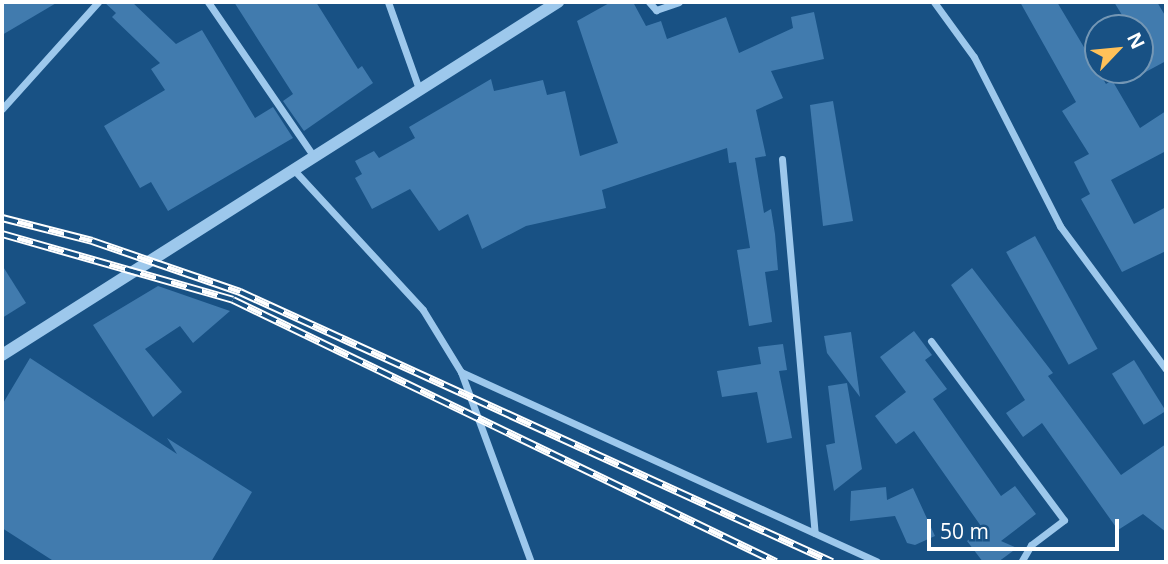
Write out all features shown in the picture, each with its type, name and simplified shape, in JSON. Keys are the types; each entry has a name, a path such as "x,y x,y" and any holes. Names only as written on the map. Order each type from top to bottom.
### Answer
{"street":[{"path":"2,109 98,2"},
{"path":"208,2 314,157"},
{"path":"388,2 419,89"},
{"path":"2,355 558,2"},
{"path":"649,2 656,10 679,2"},
{"path":"934,2 974,57 1060,226 1166,369"},
{"path":"782,159 815,533"},
{"path":"294,170 423,310 461,372 531,562"},
{"path":"931,341 1064,520 1031,545 1021,562"},
{"path":"461,372 877,562"}],"building":[{"path":"2,2 58,2 2,35"},
{"path":"104,2 132,2 176,44 202,30 255,118 273,107 293,138 168,211 151,182 140,188 104,126 165,90 151,69 160,63 112,17 116,13"},
{"path":"234,2 316,2 358,69 362,66 373,83 304,131 283,101 293,94"},
{"path":"611,2 633,2 646,26 661,21 667,39 726,17 739,53 793,28 791,17 814,12 824,59 771,71 783,98 756,110 766,156 755,158 764,213 771,209 778,270 765,272 772,322 749,326 737,250 750,248 736,162 729,163 727,148 602,190 606,208 526,226 482,249 468,214 439,231 410,189 372,209 355,178 362,174 355,161 374,151 379,158 415,138 409,127 491,79 494,91 543,80 547,95 565,91 580,156 618,143 577,21"},
{"path":"1020,2 1057,2 1084,47 1084,84 1114,84 1140,128 1166,111 1166,151 1111,180 1134,224 1166,207 1166,251 1122,272 1081,199 1090,194 1074,162 1089,154 1062,111 1076,102"},
{"path":"1114,2 1157,2 1166,17 1166,61 1154,67 1154,14 1121,14"},
{"path":"833,101 853,221 823,226 810,105"},
{"path":"1035,236 1098,349 1069,365 1006,252"},
{"path":"2,265 26,303 2,318"},
{"path":"972,268 1053,373 1048,376 1121,475 1166,444 1166,532 1143,514 1118,530 1042,423 1023,437 1006,413 1025,400 951,285"},
{"path":"158,286 230,311 193,343 180,326 145,349 182,392 153,417 93,325"},
{"path":"914,331 932,355 925,360 947,389 933,399 1001,496 1015,486 1036,514 1001,541 1017,548 998,562 983,562 967,541 983,529 914,431 896,444 875,416 906,392 880,357"},
{"path":"851,332 860,397 827,353 824,336"},
{"path":"783,344 787,370 779,371 792,438 767,443 757,392 722,397 717,371 761,364 758,347"},
{"path":"30,358 177,454 167,438 252,492 211,562 55,562 2,528 2,405"},
{"path":"1134,360 1166,411 1144,425 1112,374"},
{"path":"847,383 862,469 834,491 826,445 835,443 828,386"},
{"path":"886,487 887,500 913,488 935,536 915,545 907,543 895,516 850,521 851,491"}],"railway":[{"path":"2,218 92,241 240,292 832,562"},
{"path":"2,234 233,300 776,562"}]}
